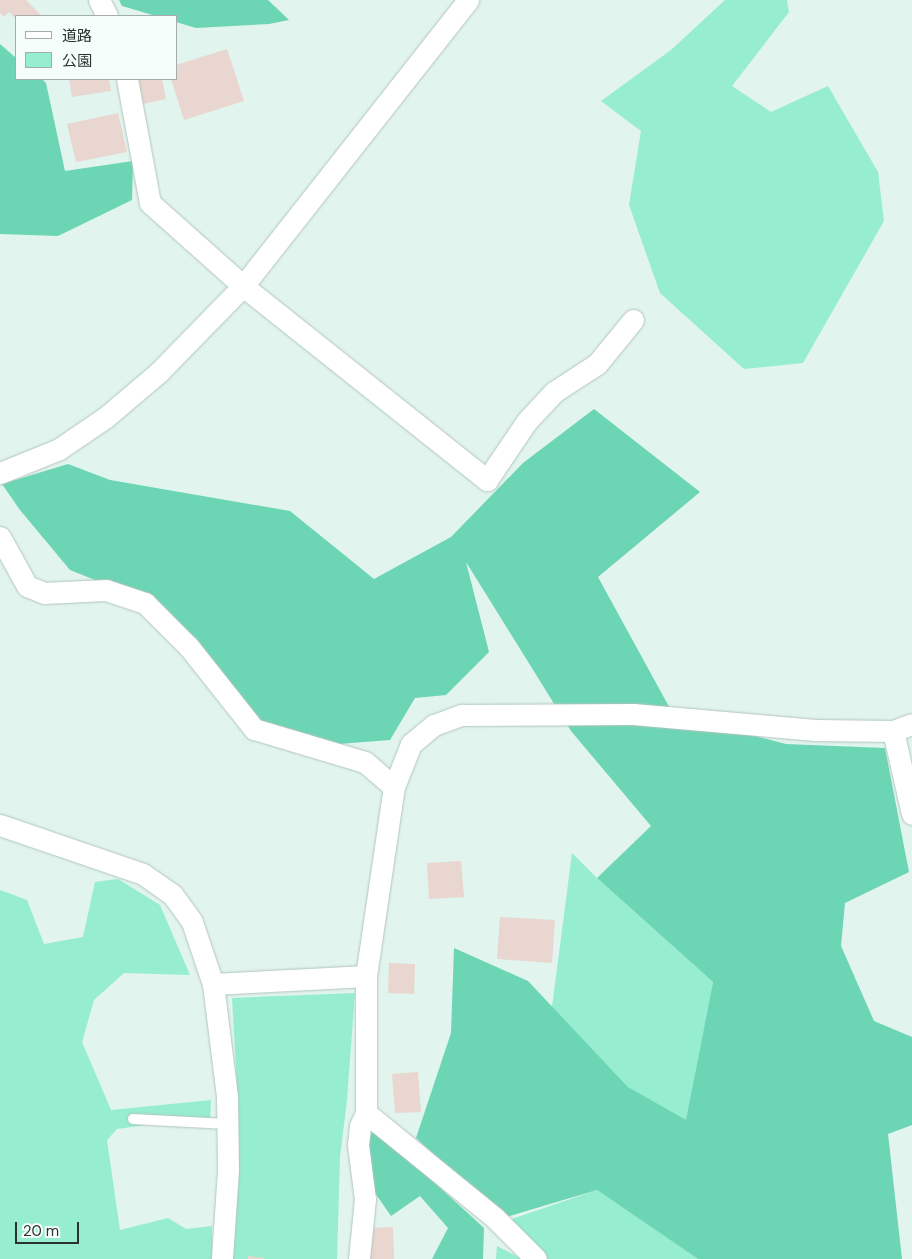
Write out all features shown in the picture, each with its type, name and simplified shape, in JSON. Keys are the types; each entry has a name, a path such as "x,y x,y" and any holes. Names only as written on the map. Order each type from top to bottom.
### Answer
{"street":[{"path":"99,0 106,15"},
{"path":"0,473 59,449 106,417 159,372 243,286 468,0"},
{"path":"127,80 150,203 243,286 487,480 527,421 554,392 596,364 633,320"},
{"path":"0,537 27,586 44,593 106,590 145,603 189,647 254,729 366,762 394,787"},
{"path":"359,1259 365,1199 358,1145 360,1126 366,1113 366,976 394,787 411,744 434,725 462,715 633,714 815,730 902,728 912,814"},
{"path":"0,825 143,874 172,894 192,922 213,984 227,1096 228,1170 222,1259"},
{"path":"213,984 366,976"},
{"path":"366,1113 495,1218 536,1259"}],"lane":[{"path":"133,1120 227,1124"}],"green space":[{"path":"119,0 268,0 289,20 269,24 196,28 178,23 178,15 153,15 122,6"},
{"path":"725,0 787,0 789,12 732,86 771,112 828,86 878,172 884,221 803,363 744,369 660,293 629,205 641,131 601,101 671,50"},
{"path":"0,44 15,57 15,80 43,80 46,83 65,171 133,161 132,200 58,236 0,234"},
{"path":"594,409 700,492 598,577 673,714 786,744 885,748 909,872 845,903 841,946 874,1021 912,1037 912,1125 888,1134 902,1259 698,1259 597,1190 503,1218 416,1138 451,1033 454,948 528,981 628,1087 686,1120 713,982 597,878 651,826 571,731 466,562 489,652 446,695 415,698 390,740 339,744 254,720 160,606 70,570 20,510 2,484 68,464 110,480 290,511 374,579 451,537 523,463"},
{"path":"572,853 597,878 713,982 686,1121 628,1087 552,1007"},
{"path":"118,879 160,905 190,975 124,973 94,1000 82,1042 111,1110 211,1100 210,1121 168,1122 117,1129 107,1140 120,1230 168,1218 186,1229 212,1226 212,1259 0,1259 0,890 27,900 44,944 83,937 95,882"},
{"path":"355,993 347,1100 340,1157 337,1259 230,1259 238,1102 232,998"},
{"path":"375,1128 484,1228 483,1259 432,1259 448,1228 420,1196 391,1216 373,1190 366,1143"},
{"path":"597,1190 698,1259 529,1259 500,1223"},
{"path":"497,1246 522,1259 496,1259"}],"building":[{"path":"0,0 26,0 41,15 15,15 15,18 9,12 4,17 0,13"},
{"path":"227,49 244,101 184,120 171,80 178,80 178,64"},
{"path":"69,80 109,80 111,91 72,97"},
{"path":"138,80 162,80 166,99 143,104"},
{"path":"118,113 127,152 76,162 67,124"},
{"path":"461,861 464,897 429,899 427,863"},
{"path":"500,917 555,920 552,963 497,959"},
{"path":"389,963 415,964 414,994 388,993"},
{"path":"418,1072 421,1112 395,1113 392,1074"},
{"path":"393,1227 394,1259 369,1259 368,1228"},
{"path":"248,1256 264,1258 264,1259 248,1259"}]}
